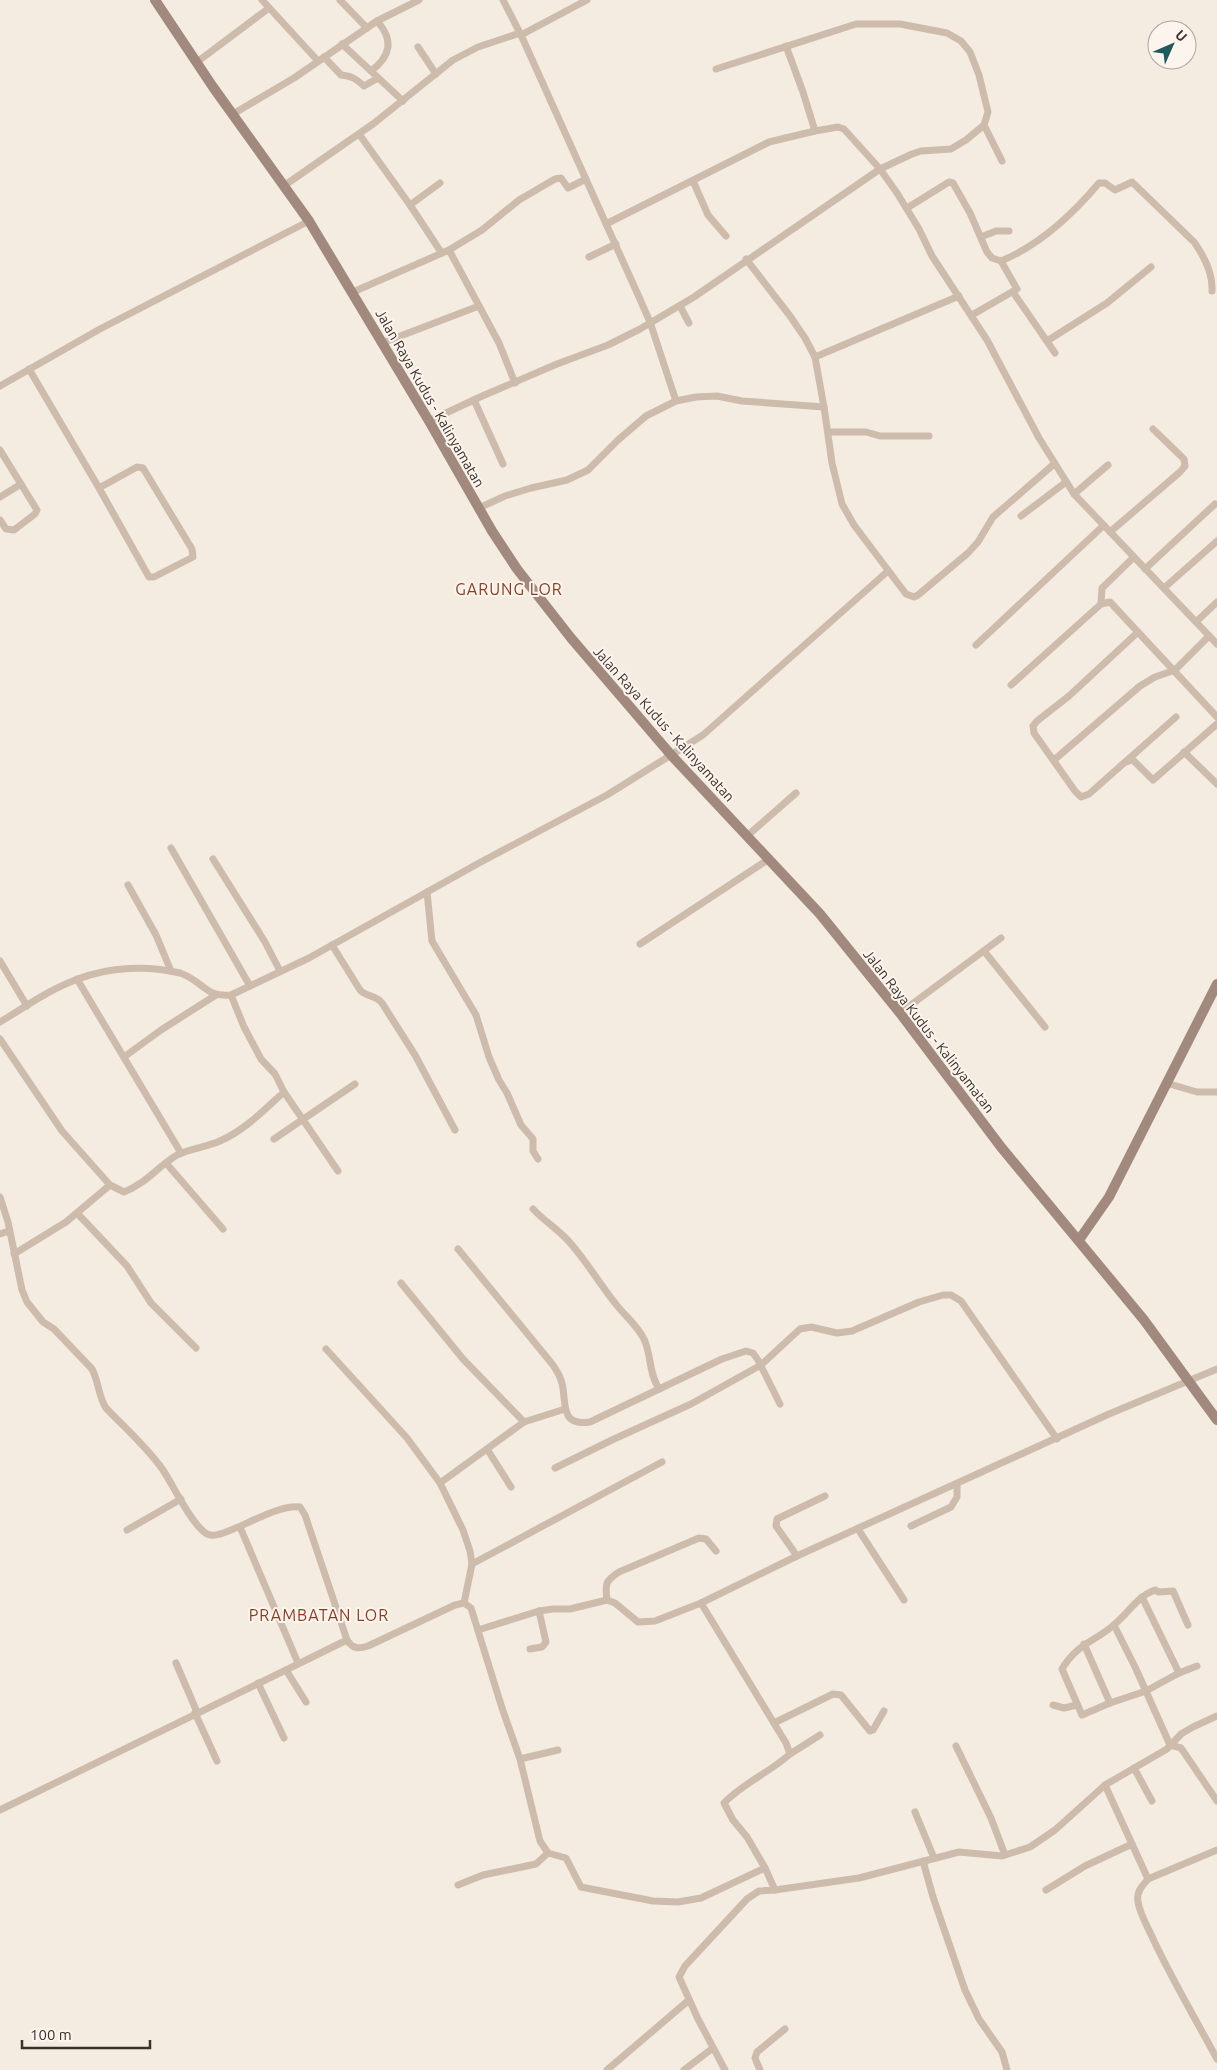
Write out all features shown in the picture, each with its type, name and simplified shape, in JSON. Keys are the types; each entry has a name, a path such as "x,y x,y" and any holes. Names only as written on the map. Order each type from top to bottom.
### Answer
{"main road":[{"name":"Jalan Raya Kudus - Kalinyamatan","path":"155,0 213,88 309,221 506,554 534,592 577,646 672,756 820,914 900,1013 1001,1147 1144,1320 1190,1380 1217,1420"},
{"path":"1079,1240 1109,1197 1217,984"}],"street":[{"path":"262,0 320,59 341,76 349,75 364,86 378,78"},
{"path":"340,0 367,28"},
{"path":"233,114 377,21 409,2 419,0"},
{"path":"503,0 521,34 650,322 676,401"},
{"path":"285,186 403,101 468,51 521,34 588,0"},
{"path":"197,62 268,8"},
{"path":"371,71 384,58 389,44 387,34 377,21"},
{"path":"429,422 557,364 608,345 680,306 880,169 921,151 951,149 966,140 984,126 988,112 979,75 970,52 961,41 947,33 900,24 856,24 716,69"},
{"path":"342,44 403,101"},
{"path":"786,46 803,92 814,131"},
{"path":"418,47 436,74"},
{"path":"984,126 1002,161"},
{"path":"606,224 769,142 814,131 842,128 880,169 907,208 932,256 972,315 1003,367 1054,464 1074,494 1217,644"},
{"path":"358,134 410,205 440,252"},
{"path":"352,292 440,252 449,250 482,230 519,200 555,179 561,178 568,188 586,180"},
{"path":"693,181 708,215 726,236"},
{"path":"907,208 951,182 958,190 990,256 1001,261 1017,290 972,315"},
{"path":"1001,261 1013,256 1060,223 1075,210 1099,183 1105,183 1115,190 1132,182 1194,242 1202,253 1212,280 1212,291"},
{"path":"410,205 440,183"},
{"path":"0,386 100,329 309,221"},
{"path":"981,237 996,231 1009,231"},
{"path":"589,257 616,244"},
{"path":"449,250 499,343 515,383"},
{"path":"746,259 790,316 805,338 815,358 832,463 842,504 854,525 906,594 914,597 968,553 978,542 993,517 1054,464"},
{"path":"1047,341 1107,303 1151,267"},
{"path":"1013,292 1055,353"},
{"path":"815,358 959,296"},
{"path":"382,343 479,306"},
{"path":"680,306 689,323"},
{"path":"28,369 99,488 148,576 154,577 193,557 192,549 143,468 137,467 99,488"},
{"path":"479,508 505,496 567,480 588,470 618,440 646,416 676,401 696,397 717,396 742,401 824,407"},
{"path":"474,400 503,464"},
{"path":"1110,532 1186,466 1184,459 1154,429"},
{"path":"828,432 866,432 875,436 930,436"},
{"path":"0,450 36,507 35,514 14,530 6,528 0,520"},
{"path":"1074,494 1108,465"},
{"path":"1021,516 1066,482"},
{"path":"0,498 21,484"},
{"path":"1145,569 1215,504"},
{"path":"976,645 1103,526"},
{"path":"1164,588 1217,541"},
{"path":"1101,604 1102,588 1133,558"},
{"path":"124,1057 161,1030 216,995 232,995 332,945 479,863 607,795 672,756 703,735 888,571"},
{"path":"1010,685 1101,604 1110,602 1217,717"},
{"path":"1197,621 1217,602"},
{"path":"1138,632 1069,696 1037,721 1034,726 1034,733 1081,797 1089,794 1126,762 1166,723 1176,717"},
{"path":"1054,760 1148,680 1175,670 1209,636"},
{"path":"1126,762 1133,760 1152,780 1217,724"},
{"path":"1184,752 1216,781"},
{"path":"747,836 796,793"},
{"path":"171,848 250,986"},
{"path":"213,859 265,942 280,971"},
{"path":"640,944 769,859"},
{"path":"128,885 156,935 171,972"},
{"path":"427,892 432,941 476,1015 489,1057 521,1125 533,1139 533,1151 538,1159"},
{"path":"900,1013 1001,938"},
{"path":"332,945 360,990 366,995 375,996 382,1003 415,1054 455,1130"},
{"path":"984,951 1045,1027"},
{"path":"0,961 27,1006"},
{"path":"0,1022 77,979 97,973 132,968 171,972 193,979 216,995"},
{"path":"77,979 181,1153"},
{"path":"232,995 244,1027 261,1059 275,1074 284,1092 338,1171"},
{"path":"0,1039 62,1131 110,1185 124,1192 133,1189 148,1179 181,1153 223,1140 254,1119 284,1092"},
{"path":"274,1139 355,1084"},
{"path":"1166,1084 1197,1092 1217,1092"},
{"path":"166,1163 223,1229"},
{"path":"14,1254 78,1213 110,1185"},
{"path":"0,1197 22,1290 30,1306 43,1322 54,1329 92,1369 96,1377 100,1396 106,1408 151,1455 205,1533 216,1535 240,1527 268,1514 295,1507 302,1509 348,1640 354,1648 368,1646 464,1603"},
{"path":"533,1209 571,1243 616,1305 638,1330 644,1339 652,1378 659,1389"},
{"path":"78,1213 127,1266 151,1303 196,1348"},
{"path":"0,1234 9,1231"},
{"path":"458,1248 553,1365 561,1380 565,1409 568,1416 574,1421 582,1424 590,1422 736,1353 746,1351 753,1354 761,1366 780,1404"},
{"path":"401,1283 463,1359 524,1422"},
{"path":"555,1468 691,1404 761,1366 800,1329 811,1327 837,1333 852,1331 919,1302 943,1295 951,1295 961,1301 1057,1439"},
{"path":"326,1349 406,1438 440,1483 467,1540 472,1564 464,1603"},
{"path":"478,1630 539,1611 570,1609 607,1600 615,1603 641,1623 655,1621 701,1603 797,1556 1124,1408 1217,1370"},
{"path":"440,1483 524,1422 565,1409"},
{"path":"487,1449 511,1487"},
{"path":"472,1564 662,1462"},
{"path":"911,1526 951,1507 957,1497 957,1485"},
{"path":"797,1556 776,1526 777,1519 825,1496"},
{"path":"127,1530 181,1500"},
{"path":"240,1527 298,1663"},
{"path":"858,1529 904,1600"},
{"path":"607,1600 605,1588 608,1579 619,1572 699,1538 706,1539 716,1551"},
{"path":"1188,1625 1173,1591 1160,1592 1155,1590 1142,1597 1114,1625 1075,1651 1062,1668 1082,1715 1146,1691 1179,1673 1197,1666"},
{"path":"1142,1597 1179,1673"},
{"path":"464,1603 474,1612 502,1708 520,1759 540,1841 548,1853 566,1858 581,1887 653,1901 678,1902 701,1898 765,1868"},
{"path":"701,1603 774,1723 790,1754"},
{"path":"530,1649 542,1647 546,1642 539,1611"},
{"path":"1114,1625 1170,1745"},
{"path":"0,1810 348,1640"},
{"path":"1084,1644 1110,1703"},
{"path":"176,1663 217,1761"},
{"path":"286,1670 306,1702"},
{"path":"258,1683 284,1738"},
{"path":"774,1723 833,1694 842,1695 870,1731 873,1730 884,1711"},
{"path":"1053,1705 1064,1708 1077,1705"},
{"path":"725,2070 679,1977 685,1966 747,1899 759,1891 859,1878 934,1858 966,1852 995,1856 1005,1855 1030,1847 1043,1839 1105,1785 1170,1745 1193,1727 1217,1716"},
{"path":"775,1888 770,1876 724,1803 743,1787 820,1735"},
{"path":"1170,1745 1181,1748 1217,1800"},
{"path":"956,1746 991,1818 1005,1855"},
{"path":"520,1759 558,1750"},
{"path":"1134,1768 1152,1800"},
{"path":"1105,1785 1148,1879"},
{"path":"915,1812 934,1858"},
{"path":"1046,1890 1086,1866 1132,1844"},
{"path":"1217,1850 1148,1879 1139,1892 1138,1902 1168,1970 1217,2059"},
{"path":"458,1886 483,1875 536,1864 548,1853"},
{"path":"923,1861 930,1889 965,1990 979,2018 998,2044 1005,2059 1007,2070"},
{"path":"607,2070 689,2000"},
{"path":"760,2070 755,2058 757,2052 785,2029"},
{"path":"684,2070 713,2048"}],"district":[{"name":"GARUNG LOR","path":"509,589"},
{"name":"PRAMBATAN LOR","path":"319,1615"}]}
